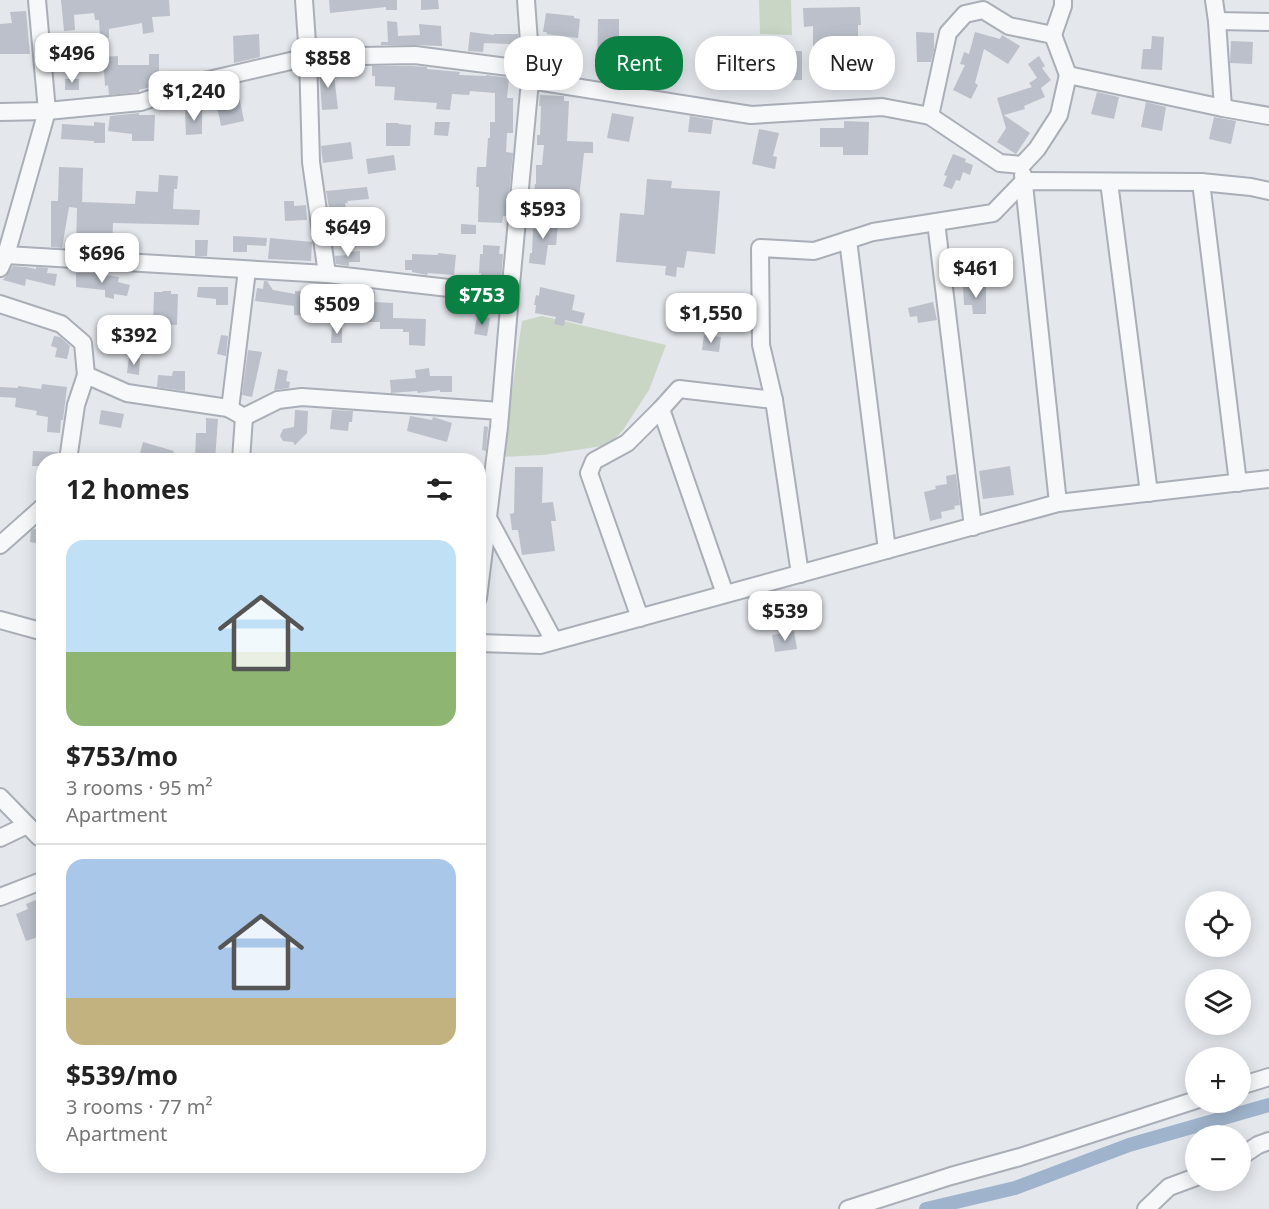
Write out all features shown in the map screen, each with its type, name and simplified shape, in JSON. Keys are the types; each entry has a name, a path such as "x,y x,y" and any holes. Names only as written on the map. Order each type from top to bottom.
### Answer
{"street":[{"path":"37,0 47,111 3,261 327,274 510,295"},
{"path":"304,0 311,162 327,274"},
{"path":"526,0 528,36"},
{"path":"800,574 774,400 761,345 760,248 814,251 873,232 993,213 1023,173 1059,115 1068,75 1053,35 1063,0"},
{"path":"1214,0 1222,108"},
{"path":"930,116 948,33 964,14 983,10 1009,26 1053,35"},
{"path":"1217,21 1269,22"},
{"path":"0,112 47,111 141,102 196,83 308,57 415,55 504,70"},
{"path":"1068,75 1269,116"},
{"path":"583,84 751,115 882,107 930,116 1000,163 1023,173 1109,182 1201,182 1269,191"},
{"path":"486,534 500,411 530,90"},
{"path":"1023,173 1058,503"},
{"path":"1109,182 1149,493"},
{"path":"1201,182 1238,483"},
{"path":"936,222 973,527"},
{"path":"848,240 887,550"},
{"path":"240,453 237,413 247,270"},
{"path":"0,304 61,324 83,343 86,375 76,405 69,453"},
{"path":"86,375 127,393 237,413 278,400 302,397 500,411"},
{"path":"640,618 589,472 594,461 627,444 679,388 774,400"},
{"path":"661,409 725,594"},
{"path":"486,643 540,645 1058,503 1269,479"},
{"path":"0,545 36,513"},
{"path":"488,518 554,641"},
{"path":"0,620 36,630"},
{"path":"0,797 36,832"},
{"path":"0,838 27,825"},
{"path":"0,897 36,883"},
{"path":"1251,1083 1269,1077"},
{"path":"848,1209 1185,1104"},
{"path":"1251,1150 1269,1141"},
{"path":"1146,1209 1168,1187 1185,1181"}],"green space":[{"path":"759,0 791,0 792,35 760,34"},
{"path":"542,316 666,345 649,390 623,430 609,445 543,455 502,457 522,321"}],"building":[{"path":"61,0 169,0 170,16 152,17 154,32 143,34 142,23 109,29 109,38 100,38 99,20 95,20 94,13 74,15 75,30 64,31"},
{"path":"329,0 397,0 397,10 386,10 386,7 330,13"},
{"path":"421,0 438,0 439,9 421,10"},
{"path":"860,7 861,25 858,25 858,36 813,36 813,26 804,27 803,8"},
{"path":"26,11 30,54 0,54 0,24 12,23 10,12"},
{"path":"546,13 574,16 580,19 578,36 562,36 543,32"},
{"path":"598,19 619,19 619,36 598,36"},
{"path":"387,21 397,22 398,36 420,35 419,24 441,26 442,46 381,45 381,42 388,42"},
{"path":"470,32 494,35 518,34 518,36 504,36 504,44 484,43 483,52 468,51"},
{"path":"916,32 934,33 931,62 917,62"},
{"path":"975,32 1000,39 1002,35 1020,46 1008,64 984,49 975,83 978,85 971,99 953,90 965,65 960,64 964,52 969,54"},
{"path":"259,34 260,57 234,63 233,36"},
{"path":"1152,36 1164,37 1162,70 1141,69 1143,49 1151,49"},
{"path":"54,41 68,41 69,53 54,53"},
{"path":"1231,41 1253,42 1252,64 1230,63"},
{"path":"797,51 802,51 802,80 797,80"},
{"path":"149,54 159,54 159,74 161,74 162,84 139,90 139,92 109,95 108,85 105,86 103,57 118,56 118,65 149,65"},
{"path":"1039,56 1045,66 1042,68 1051,80 1041,88 1045,97 1024,106 1025,109 1004,115 1030,133 1016,154 997,142 1006,128 997,98 1032,87 1029,83 1037,78 1028,64"},
{"path":"372,66 412,66 460,72 459,75 504,77 504,90 508,90 507,98 513,98 513,133 507,133 506,152 513,153 507,216 503,216 502,223 478,222 479,187 476,187 477,167 486,167 490,122 495,122 495,93 470,91 469,95 452,94 450,110 436,109 437,103 394,100 395,87 375,86 375,76 372,76"},
{"path":"333,67 338,109 322,110 319,69"},
{"path":"65,79 79,79 79,90 65,90"},
{"path":"1097,92 1119,97 1114,119 1091,114"},
{"path":"540,95 564,96 564,101 569,101 567,141 593,142 593,153 584,153 579,199 534,193 536,165 542,165 544,145 537,145 537,135 540,135"},
{"path":"239,96 244,121 221,126 216,101"},
{"path":"1146,102 1166,107 1162,131 1141,127"},
{"path":"202,110 202,134 186,135 185,111"},
{"path":"139,113 139,115 155,115 154,141 132,141 132,134 108,131 110,116"},
{"path":"612,113 634,117 629,142 607,138"},
{"path":"690,116 713,120 711,134 688,132"},
{"path":"1214,117 1236,121 1231,144 1209,139"},
{"path":"844,121 869,122 868,155 843,155 843,147 820,147 820,128 844,128"},
{"path":"94,122 105,123 105,143 61,139 62,124 94,126"},
{"path":"435,122 450,122 448,136 434,135"},
{"path":"386,123 411,125 410,146 386,146"},
{"path":"759,129 779,133 773,156 777,157 775,169 752,164"},
{"path":"351,142 353,159 323,163 321,146"},
{"path":"953,154 966,159 965,162 973,165 970,175 963,172 960,181 956,180 952,189 943,186 947,176 944,175"},
{"path":"394,155 396,170 368,174 366,159"},
{"path":"59,167 83,168 82,202 135,204 136,191 158,192 159,175 178,176 177,189 174,189 173,209 200,210 199,225 113,223 112,251 76,249 77,208 69,207 62,248 51,247 51,201 58,201"},
{"path":"647,179 672,181 671,188 720,191 715,254 687,251 684,268 677,267 676,277 665,275 666,266 616,262 620,213 644,215"},
{"path":"367,187 369,199 345,203 348,222 332,224 326,191"},
{"path":"284,201 294,201 294,206 306,205 307,220 285,221"},
{"path":"539,216 550,216 550,225 558,225 556,245 548,245 545,265 529,263 530,253 532,253 533,229 539,229"},
{"path":"461,224 476,225 476,234 461,234"},
{"path":"233,236 267,238 266,246 247,245 247,252 233,252"},
{"path":"270,238 312,242 311,261 268,259"},
{"path":"195,240 208,240 207,256 195,256"},
{"path":"483,245 500,246 499,254 503,254 501,283 480,281 480,254 483,254"},
{"path":"360,251 360,262 349,262 349,266 336,264 335,256"},
{"path":"438,253 456,255 454,275 428,273 427,275 405,270 405,260 412,260 412,254 438,255"},
{"path":"13,266 48,268 47,273 57,274 55,286 26,279 25,286 3,280"},
{"path":"76,273 119,277 118,282 130,285 127,296 114,294 114,299 105,297 105,290 76,287"},
{"path":"264,281 267,281 273,290 295,294 295,291 320,293 320,287 375,291 374,302 393,303 393,318 426,319 425,346 409,345 409,332 403,332 403,329 380,329 380,322 348,322 349,299 326,297 325,309 307,308 307,316 294,315 294,306 255,301 257,288 263,289"},
{"path":"963,286 986,286 986,314 973,314 972,305 964,305"},
{"path":"198,287 228,287 228,305 216,305 216,299 197,297"},
{"path":"540,287 575,295 572,310 585,313 582,324 565,320 564,326 554,324 556,317 535,313 536,305 534,305 536,295 539,296"},
{"path":"154,292 178,294 177,325 153,324"},
{"path":"933,302 937,320 918,323 917,316 910,317 908,308"},
{"path":"477,316 490,318 487,336 474,334"},
{"path":"332,327 342,327 342,343 331,343"},
{"path":"221,335 228,336 226,356 217,354"},
{"path":"704,335 721,337 719,352 702,350"},
{"path":"54,336 60,337 70,346 67,359 55,357 57,348 51,346"},
{"path":"248,350 262,352 252,397 242,395"},
{"path":"129,357 140,358 139,375 127,373"},
{"path":"429,368 430,376 452,376 452,392 440,392 440,390 391,393 390,380 416,378 415,370"},
{"path":"278,369 288,371 286,381 290,382 289,388 274,390"},
{"path":"173,371 185,371 185,391 157,387 158,375 172,376"},
{"path":"42,384 67,387 60,433 47,432 48,417 36,415 37,411 15,407 16,398 0,397 0,387 18,388 18,386 41,389"},
{"path":"101,410 124,414 121,428 99,424"},
{"path":"295,410 308,411 307,433 295,445 293,442 283,441 280,436 283,429 294,427"},
{"path":"332,410 353,411 348,431 330,429"},
{"path":"410,416 432,420 433,417 452,423 447,442 407,431"},
{"path":"206,418 218,419 216,453 195,453 196,433 206,433"},
{"path":"484,426 488,427 486,451 482,450"},
{"path":"143,442 174,451 173,453 140,453"},
{"path":"33,451 58,452 36,453 36,466 32,466"},
{"path":"1010,466 1014,495 983,499 979,471"},
{"path":"515,467 543,467 542,503 553,502 556,521 551,521 555,551 522,555 518,530 512,530 510,514 514,513"},
{"path":"956,474 960,505 954,506 955,509 941,512 942,518 930,521 924,492 936,489 935,486 947,484 946,476"},
{"path":"36,529 36,543 30,542 31,531"},
{"path":"794,631 797,649 775,652 772,635"},
{"path":"36,900 36,938 26,941 16,914 28,909 26,904"}],"waterway":[{"path":"926,1209 1015,1188 1129,1145 1269,1105"}]}
